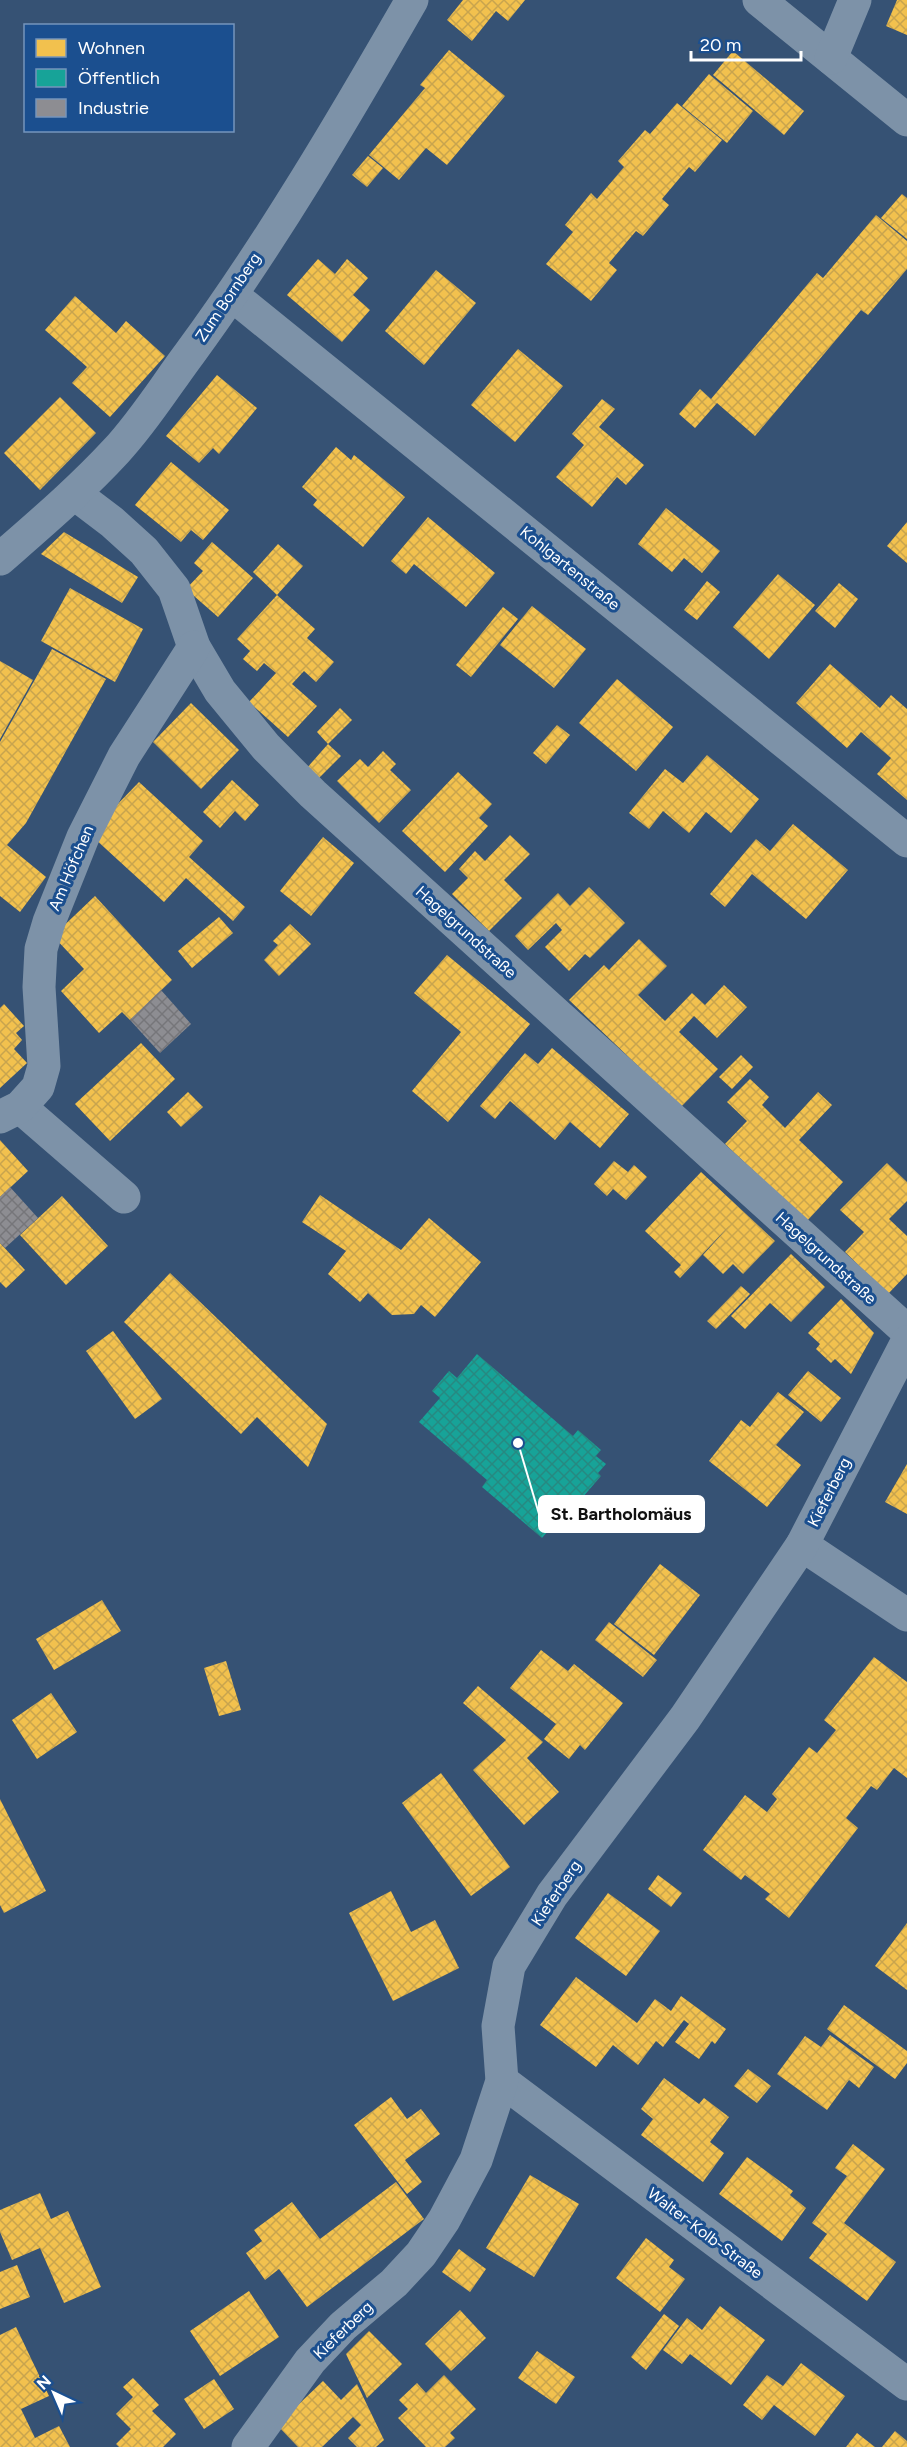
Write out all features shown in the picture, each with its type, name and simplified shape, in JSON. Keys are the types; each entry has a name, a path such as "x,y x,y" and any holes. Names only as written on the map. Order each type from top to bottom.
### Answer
{"street":[{"name":"Zum Bornberg","path":"0,559 75,494 118,449 232,295 363,86 412,0"},
{"path":"759,0 907,120"},
{"path":"831,58 855,0"},
{"name":"Kohlgartenstraße","path":"232,295 907,841"},
{"name":"Hagelgrundstraße","path":"75,494 112,522 144,551 174,589 194,647 220,691 266,747 313,794 907,1331"},
{"name":"Am Höfchen","path":"124,1197 10,1112 38,1088 44,1066 39,987 41,949 49,922 101,799 124,756 194,647"},
{"name":"Kieferberg","path":"248,2447 310,2361 343,2326 394,2283 421,2254 444,2220 476,2160 502,2081 498,2026 509,1966 552,1895 685,1718 802,1545 907,1342"},
{"path":"802,1545 907,1615"},
{"name":"Walter-Kolb-Straße","path":"502,2081 907,2384"}],"building: Wohnen":[{"path":"463,0 525,0 508,21 496,11 472,41 447,20"},
{"path":"897,0 907,0 907,35 886,26"},
{"path":"449,50 505,96 447,165 426,148 399,180 369,155 425,88 420,85"},
{"path":"733,51 804,111 784,135 713,75"},
{"path":"709,74 753,111 727,143 682,106"},
{"path":"677,103 722,140 695,172 689,167 662,199 669,205 643,236 636,231 609,263 617,270 591,301 546,264 573,232 565,225 591,193 597,199 624,167 618,161 645,130 650,134"},
{"path":"368,156 383,168 367,187 352,175"},
{"path":"902,194 907,198 907,239 881,218"},
{"path":"876,215 907,241 907,269 868,315 861,310 755,436 717,403 695,428 679,414 700,389 711,399 817,273 823,278"},
{"path":"318,259 335,274 347,259 368,278 353,295 370,310 342,342 287,295"},
{"path":"436,270 476,303 424,365 385,331"},
{"path":"75,296 116,333 126,321 165,356 110,417 72,383 87,367 45,330"},
{"path":"518,349 563,386 515,442 471,405"},
{"path":"217,375 257,408 219,454 213,448 199,463 166,436"},
{"path":"60,397 96,433 40,490 4,453"},
{"path":"602,399 615,409 599,427 644,465 626,485 617,477 592,507 556,477 584,445 572,434"},
{"path":"336,447 351,460 354,455 405,497 363,547 313,505 317,500 302,487"},
{"path":"171,462 229,510 203,540 191,530 181,542 135,505"},
{"path":"666,508 720,551 702,573 684,558 672,572 638,544"},
{"path":"428,517 495,573 466,607 414,564 406,574 391,561"},
{"path":"907,522 907,563 887,546"},
{"path":"64,532 138,577 122,603 41,554"},
{"path":"212,542 253,578 218,617 186,589 203,571 194,563"},
{"path":"278,544 303,566 277,595 253,572"},
{"path":"778,574 815,605 769,659 733,627"},
{"path":"707,581 720,592 697,620 684,610"},
{"path":"839,583 858,599 835,628 815,611"},
{"path":"70,588 143,629 115,682 41,641"},
{"path":"277,595 315,629 307,638 334,662 316,682 304,671 292,684 317,706 288,737 249,702 276,673 264,663 257,671 243,659 250,651 237,639"},
{"path":"532,606 586,649 554,688 500,645"},
{"path":"503,607 518,619 471,677 456,665"},
{"path":"52,649 106,679 26,823 7,845 46,877 20,912 0,896 0,742"},
{"path":"0,661 33,680 0,739"},
{"path":"830,664 880,708 891,695 907,709 907,800 877,774 891,758 861,732 847,748 796,703"},
{"path":"617,679 673,727 636,771 579,723"},
{"path":"191,703 239,750 201,789 153,742"},
{"path":"340,708 352,720 328,744 317,732"},
{"path":"557,725 570,735 546,764 533,753"},
{"path":"328,744 341,756 317,780 306,769"},
{"path":"383,751 396,764 390,770 411,790 379,823 337,781 360,759 368,767"},
{"path":"707,755 759,799 731,833 706,812 689,833 663,811 649,829 629,813 665,769 683,783"},
{"path":"458,772 492,804 479,818 488,826 445,872 402,831"},
{"path":"232,780 259,805 245,821 235,811 220,828 203,812"},
{"path":"139,782 203,841 189,857 245,907 233,921 186,878 164,902 95,839 112,810"},
{"path":"793,824 848,870 806,919 752,874 725,907 710,894 756,839 770,851"},
{"path":"510,835 530,854 504,880 522,898 489,931 452,894 468,878 459,869 475,851 485,861"},
{"path":"323,837 354,863 311,916 280,891"},
{"path":"589,887 625,923 590,958 585,954 569,971 545,947 562,930 556,923 528,950 515,936 558,893 570,906"},
{"path":"95,896 172,980 130,1020 122,1012 99,1033 61,991 84,969 53,936"},
{"path":"219,917 233,933 192,968 178,951"},
{"path":"290,924 311,944 279,976 264,960 278,945 273,941"},
{"path":"639,939 667,966 638,995 665,1021 692,993 705,1005 724,985 747,1007 717,1038 694,1016 679,1032 718,1069 681,1107 569,1000 604,965 609,970"},
{"path":"447,955 530,1024 448,1122 412,1091 461,1032 414,993"},
{"path":"4,1004 24,1026 16,1033 22,1040 14,1049 27,1063 0,1088 0,1008"},
{"path":"141,1043 175,1079 110,1141 75,1104"},
{"path":"552,1048 629,1114 600,1148 570,1122 555,1140 510,1101 495,1119 480,1106 525,1053 538,1064"},
{"path":"741,1055 753,1067 732,1089 719,1077"},
{"path":"750,1079 769,1097 762,1105 785,1128 818,1092 832,1105 799,1140 843,1182 807,1221 725,1144 747,1121 727,1102"},
{"path":"188,1092 203,1107 181,1127 167,1112"},
{"path":"0,1140 28,1171 0,1197"},
{"path":"614,1161 628,1172 634,1165 647,1177 626,1200 613,1189 607,1196 594,1184"},
{"path":"887,1163 907,1182 907,1201 889,1219 907,1236 907,1274 888,1294 845,1252 864,1232 840,1210"},
{"path":"701,1172 775,1241 743,1274 733,1264 723,1274 703,1255 730,1225 680,1278 674,1272 681,1265 645,1231"},
{"path":"320,1195 401,1250 429,1218 481,1262 435,1317 421,1305 414,1314 392,1315 368,1293 360,1302 328,1274 346,1251 302,1222"},
{"path":"62,1196 108,1246 66,1285 20,1235"},
{"path":"0,1243 25,1270 6,1288 0,1282"},
{"path":"791,1254 825,1287 791,1322 770,1303 745,1329 731,1316"},
{"path":"170,1273 327,1424 308,1467 257,1417 241,1434 124,1322"},
{"path":"741,1286 750,1294 716,1329 707,1321"},
{"path":"841,1299 874,1333 851,1374 835,1359 831,1363 816,1349 820,1344 808,1333"},
{"path":"113,1331 162,1399 135,1419 86,1351"},
{"path":"808,1371 841,1398 821,1422 788,1395"},
{"path":"778,1392 804,1412 776,1445 801,1465 767,1507 709,1461 741,1420 750,1427"},
{"path":"907,1464 907,1514 885,1502"},
{"path":"660,1564 700,1595 654,1655 614,1624"},
{"path":"102,1600 121,1631 54,1670 36,1639"},
{"path":"609,1622 657,1660 643,1677 595,1640"},
{"path":"541,1650 568,1671 574,1664 623,1703 585,1750 580,1745 569,1759 544,1739 556,1724 510,1688"},
{"path":"874,1657 907,1682 907,1778 894,1768 877,1790 871,1786 846,1818 858,1828 789,1918 765,1899 770,1894 745,1875 741,1880 703,1850 745,1795 767,1812 777,1799 772,1794 809,1747 817,1753 836,1730 824,1720"},
{"path":"226,1661 241,1710 219,1716 204,1668"},
{"path":"478,1686 543,1742 527,1758 559,1792 524,1825 473,1770 506,1740 463,1703"},
{"path":"51,1693 77,1732 37,1759 12,1720"},
{"path":"441,1773 510,1867 471,1896 402,1803"},
{"path":"0,1799 46,1891 4,1913 0,1905"},
{"path":"658,1875 682,1893 671,1907 648,1889"},
{"path":"391,1891 411,1932 435,1920 459,1968 393,2001 349,1913"},
{"path":"608,1893 660,1931 626,1976 575,1938"},
{"path":"907,1923 907,1990 875,1966"},
{"path":"576,1977 637,2023 655,1999 671,2011 681,1996 726,2029 715,2044 712,2041 699,2059 675,2042 689,2024 684,2020 663,2047 656,2041 638,2065 613,2045 596,2067 540,2025"},
{"path":"844,2005 907,2051 907,2063 895,2079 827,2029"},
{"path":"830,2035 874,2067 859,2088 849,2080 827,2110 777,2074 805,2036 821,2047"},
{"path":"748,2069 771,2086 757,2103 734,2086"},
{"path":"664,2078 699,2104 704,2098 729,2117 710,2142 724,2153 703,2182 641,2135 653,2119 641,2109"},
{"path":"391,2097 407,2119 421,2109 440,2134 405,2160 422,2182 407,2194 354,2125"},
{"path":"853,2144 885,2169 844,2223 896,2262 867,2301 809,2258 827,2234 812,2223 847,2176 835,2168"},
{"path":"747,2157 793,2191 790,2195 806,2208 782,2241 719,2194"},
{"path":"530,2175 579,2204 534,2277 486,2248"},
{"path":"396,2182 424,2219 307,2307 279,2269 265,2280 246,2253 262,2241 254,2230 292,2202 320,2239"},
{"path":"40,2193 51,2219 68,2211 101,2287 64,2303 40,2248 12,2260 0,2232 0,2210"},
{"path":"646,2238 674,2260 669,2267 685,2279 660,2312 616,2278"},
{"path":"459,2249 486,2269 470,2292 442,2272"},
{"path":"17,2265 30,2297 0,2309 0,2272"},
{"path":"249,2291 279,2337 220,2376 190,2331"},
{"path":"720,2306 765,2340 731,2385 690,2354 682,2364 663,2350 687,2318 702,2330"},
{"path":"460,2310 486,2338 451,2371 425,2344"},
{"path":"664,2314 679,2326 646,2370 631,2357"},
{"path":"16,2327 49,2396 21,2409 35,2438 59,2426 70,2447 0,2447 0,2335"},
{"path":"369,2331 402,2364 367,2398 346,2354"},
{"path":"537,2351 575,2377 556,2404 518,2378"},
{"path":"801,2363 845,2396 815,2436 774,2405 762,2420 743,2405 767,2375 783,2386"},
{"path":"444,2375 476,2409 450,2433 455,2438 445,2447 426,2447 398,2418 408,2409 399,2400 417,2383 426,2393"},
{"path":"133,2378 159,2405 152,2411 176,2434 163,2447 119,2447 116,2444 131,2429 116,2414 133,2397 123,2387"},
{"path":"214,2379 234,2409 204,2429 184,2399"},
{"path":"323,2381 341,2400 357,2384 384,2440 376,2447 357,2447 348,2438 361,2425 353,2417 322,2447 298,2447 277,2425"},
{"path":"895,2431 907,2441 907,2447 882,2447"},
{"path":"857,2433 875,2447 846,2447"}],"building: Öffentlich":[{"path":"477,1354 573,1436 578,1430 601,1450 596,1456 606,1464 598,1473 601,1476 563,1520 560,1517 542,1538 482,1487 487,1480 419,1422 440,1398 432,1391 449,1371 457,1378"}],"building: Industrie":[{"path":"161,990 191,1024 160,1053 130,1020"},
{"path":"10,1187 38,1218 5,1248 0,1243 0,1197"}],"place":[{"name":"St. Bartholomäus","path":"518,1443"}]}
